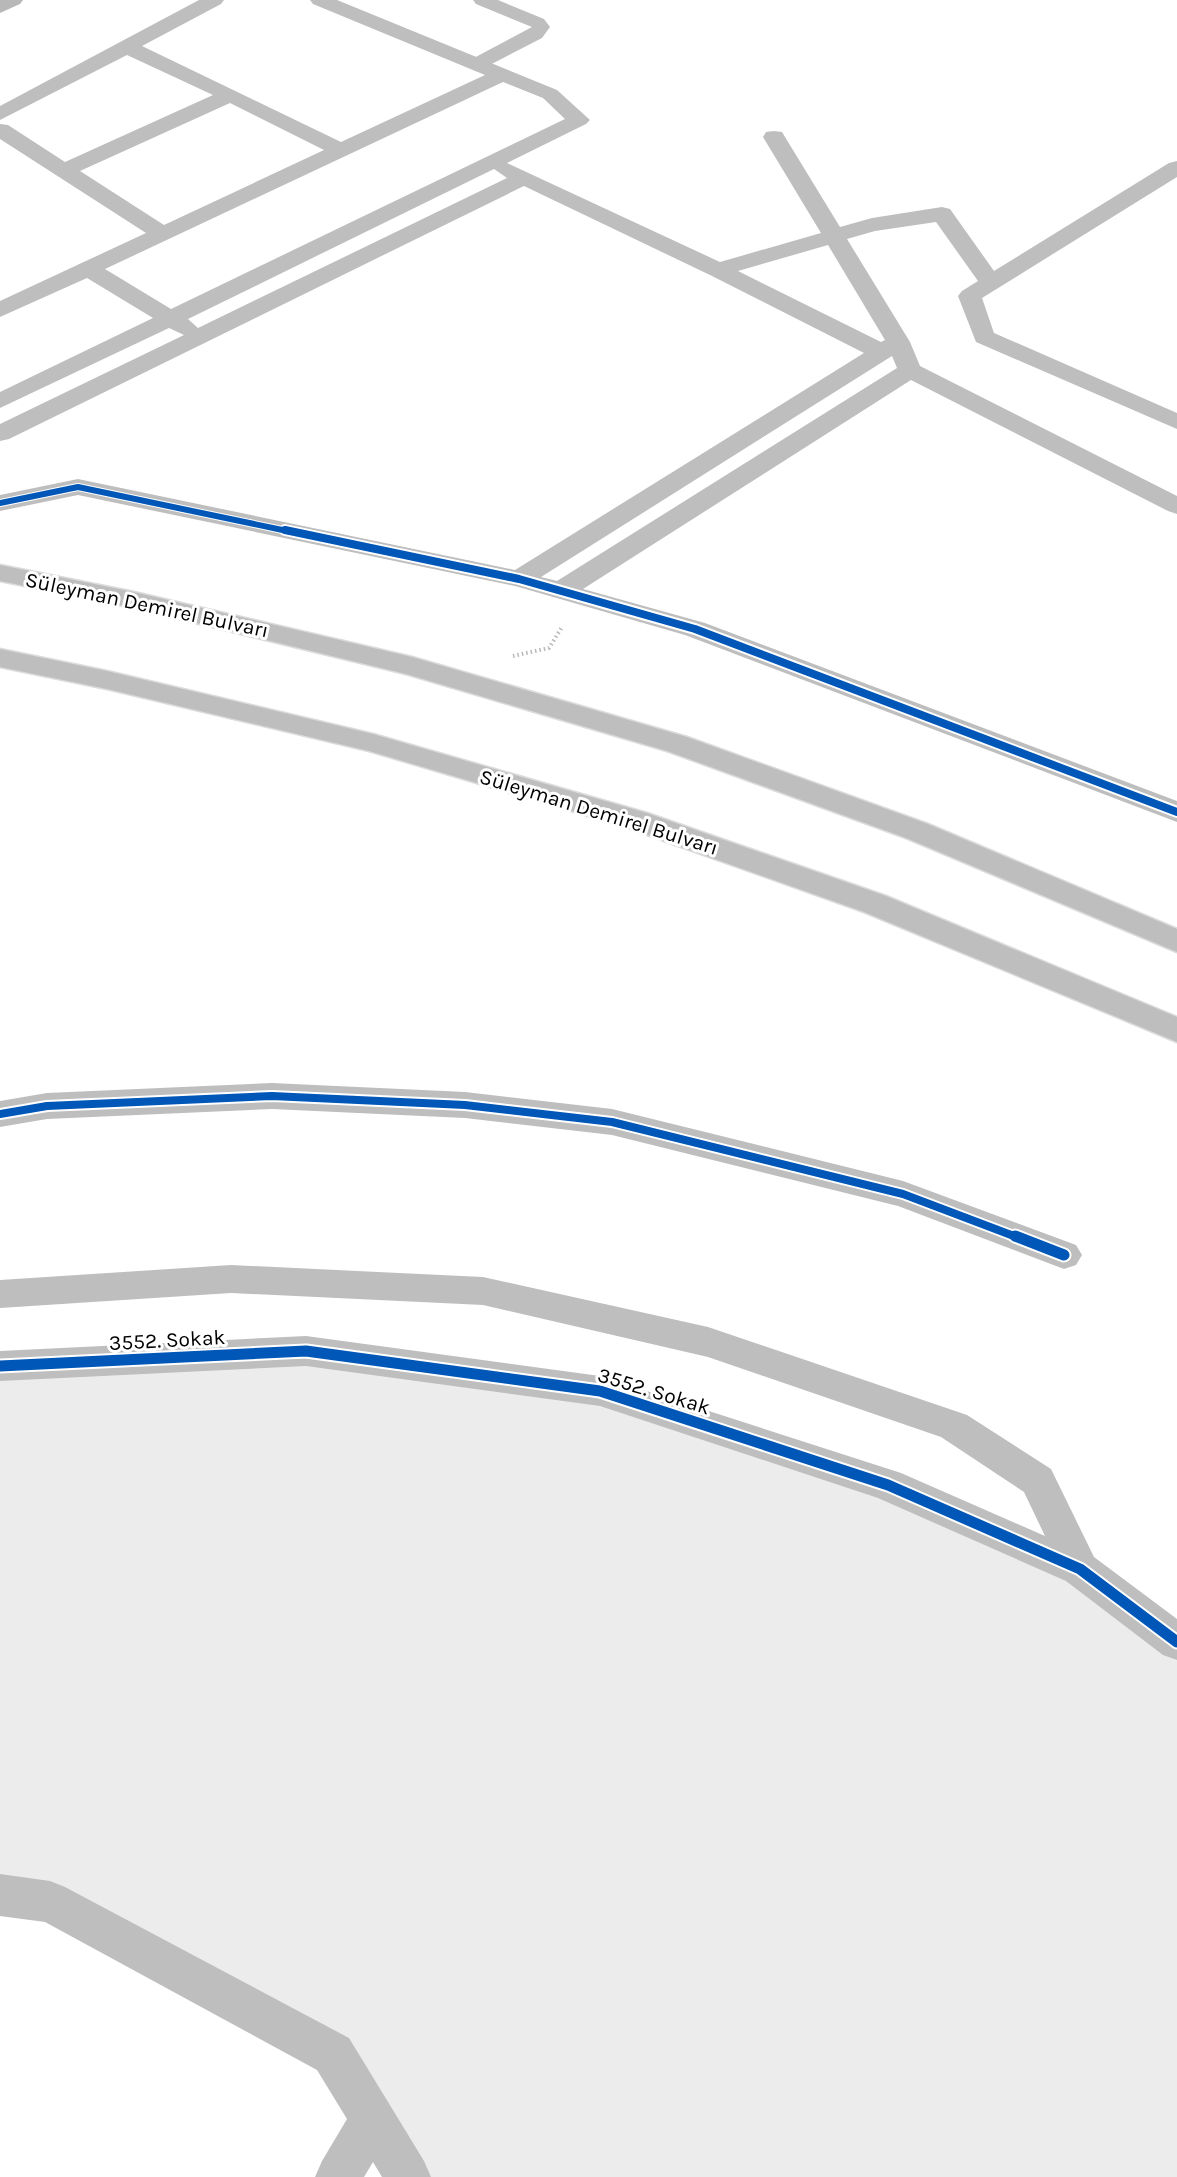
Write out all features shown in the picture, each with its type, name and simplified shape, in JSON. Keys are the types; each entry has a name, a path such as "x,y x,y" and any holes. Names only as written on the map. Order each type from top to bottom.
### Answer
{"main road":[{"path":"0,7 13,0"},
{"path":"0,114 214,0"},
{"path":"0,401 579,120 550,94 320,0"},
{"path":"125,46 341,150"},
{"path":"0,310 502,75"},
{"path":"65,170 230,95"},
{"path":"0,130 163,234"},
{"path":"774,137 832,237 890,347 910,370 1177,506"},
{"path":"493,163 718,270 890,347"},
{"path":"1177,168 970,296 984,336 1177,422"},
{"path":"0,434 524,178"},
{"path":"718,270 872,225 942,214 991,284"},
{"path":"88,269 201,336"},
{"path":"519,579 890,347"},
{"path":"561,591 910,370"},
{"path":"0,503 78,487 519,579 695,629 1177,812"},
{"name":"Süleyman Demirel Bulvarı","path":"0,573 134,600 412,666 677,744 917,831 1177,941"},
{"name":"Süleyman Demirel Bulvarı","path":"0,658 107,680 373,743 636,820 875,904 1177,1030"},
{"path":"0,1114 47,1106 272,1096 465,1105 612,1122 903,1194 1064,1255"},
{"path":"0,1294 231,1279 483,1291 708,1342 954,1426 1038,1481 1080,1569"},
{"name":"3552. Sokak","path":"0,1365 306,1351 600,1390 888,1485 1080,1569 1177,1642"},
{"path":"0,1895 50,1902 333,2054 408,2177"},
{"path":"338,2177 373,2119"}],"lane":[{"path":"477,64 536,34 541,27 538,23 482,0"}],"path":[{"path":"508,659 549,648"}],"shaded area":[{"path":"306,1351 600,1391 1080,1569 1177,1642 1177,2177 408,2177 333,2054 0,1895 0,1366"}],"cycle path":[{"path":"0,503 78,487 519,579 695,629 1177,812"},
{"path":"0,1114 47,1106 272,1096 465,1105 612,1122 903,1194 1064,1255"},
{"path":"0,1366 306,1351 600,1391 888,1485 1080,1569 1177,1642"}]}
